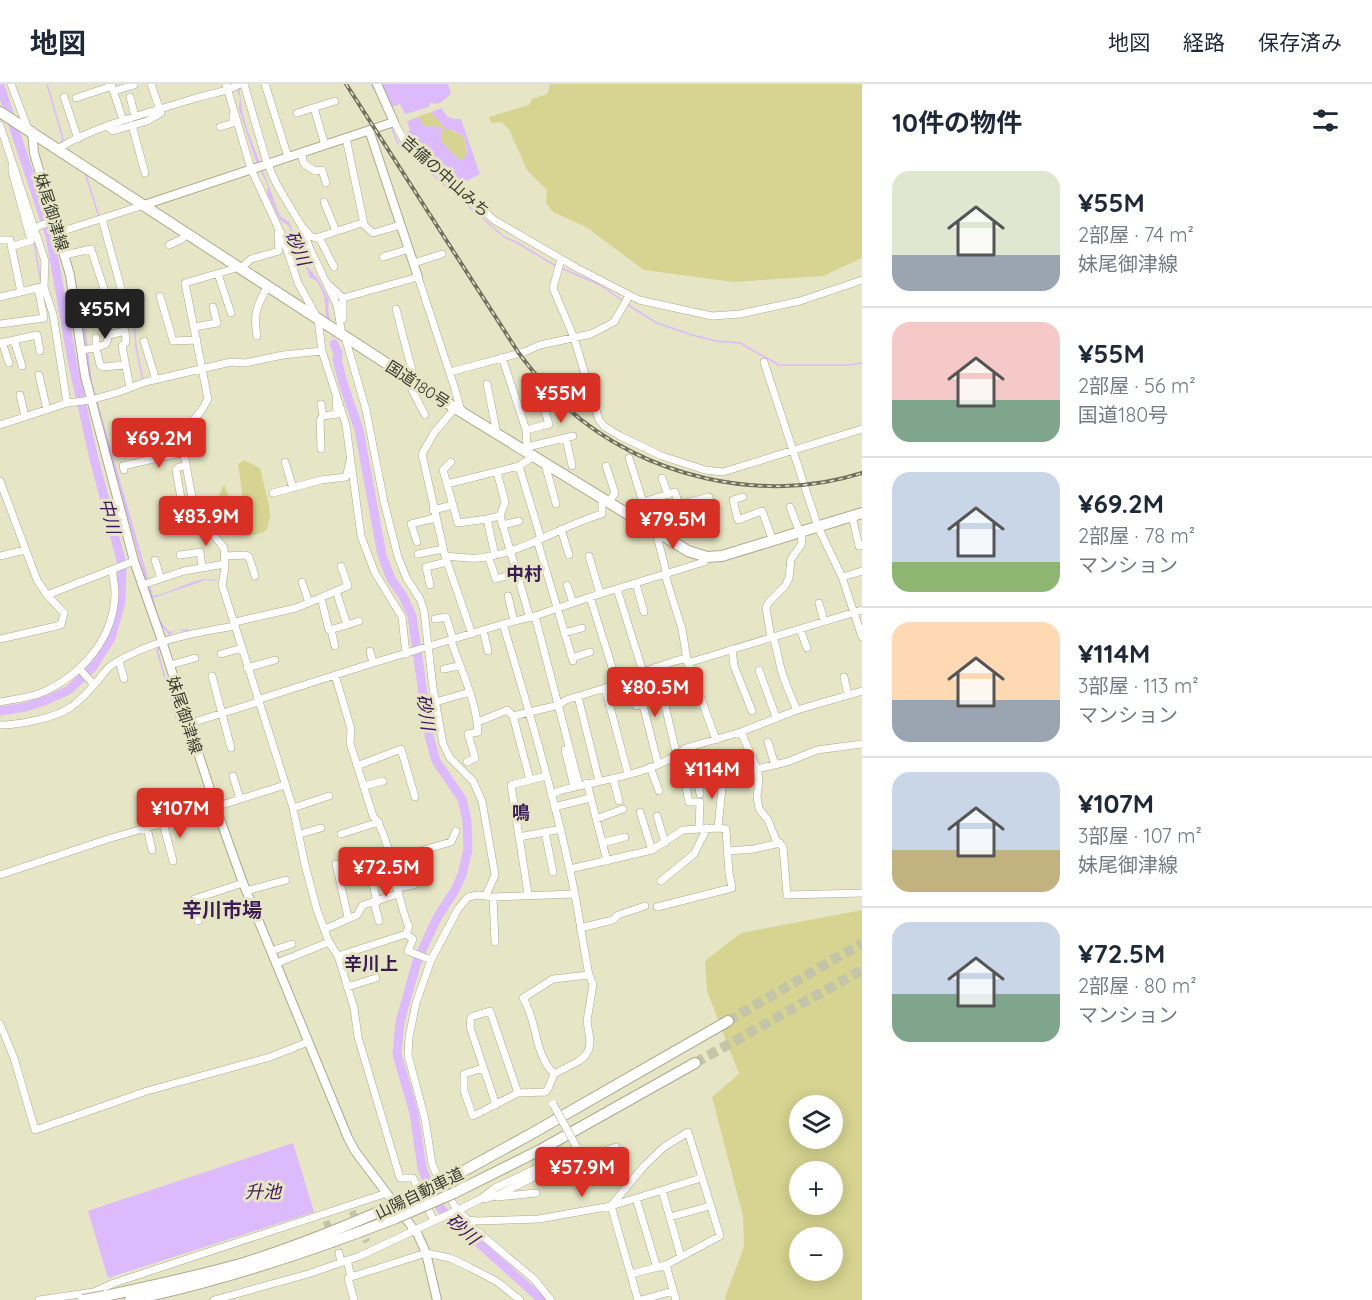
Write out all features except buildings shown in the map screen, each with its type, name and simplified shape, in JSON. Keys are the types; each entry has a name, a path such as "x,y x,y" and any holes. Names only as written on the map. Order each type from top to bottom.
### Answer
{"highway":[{"name":"国道180号","path":"0,112 59,148 496,434 688,551 708,557"},
{"path":"708,557 722,556 857,515"},
{"name":"山陽自動車道","path":"83,1300 191,1277 243,1263 324,1235 390,1207 447,1180 531,1134 728,1021"},
{"name":"山陽自動車道","path":"130,1300 245,1272 328,1245 396,1218 454,1193 540,1150 695,1063"}],"main road":[{"path":"144,205 391,123 377,84"},
{"name":"妹尾御津線","path":"28,129 65,255 89,399 132,562 162,641 215,808 244,887 355,1151 414,1231 426,1253 437,1300"},
{"path":"369,130 418,277"}],"street":[{"path":"11,84 28,129"},
{"path":"59,148 78,139 132,125 161,113 151,84"},
{"path":"110,129 123,120 240,84"},
{"path":"244,84 267,164 301,225 310,249 339,308 342,333 366,410 398,557 402,569 422,604 444,749 473,781 482,801 495,874 489,896 495,942"},
{"path":"265,84 288,157"},
{"path":"76,98 112,87 134,85"},
{"path":"112,87 123,120"},
{"path":"228,88 253,168 298,283 321,321 322,351 346,425 362,536 375,573 402,617 407,654"},
{"path":"64,97 78,139"},
{"path":"130,98 135,117"},
{"path":"220,127 232,123 231,100"},
{"path":"297,113 335,101"},
{"path":"314,108 325,145"},
{"name":"吉備の中山みち","path":"391,123 405,142 503,226 629,296 649,303 712,316 740,314 800,301 862,280"},
{"path":"0,125 45,261 41,287 44,318 0,324"},
{"path":"132,125 145,172"},
{"path":"110,129 115,140"},
{"path":"346,138 364,224 373,233 402,225"},
{"path":"301,153 304,164 315,171 322,170 326,183"},
{"path":"12,159 12,171 31,241 12,246"},
{"path":"324,202 336,231"},
{"path":"34,228 54,220 59,221 63,231 144,205"},
{"path":"100,220 124,299 129,299 136,321"},
{"path":"301,225 313,238 364,224"},
{"path":"276,225 279,251 251,259 233,270 185,283 196,340 197,370 208,399 191,423 184,452 186,466 193,503 204,523 224,548 225,564 222,585 257,701 293,808 300,834 304,865 317,910 329,942 338,956 354,1008 358,1037 399,1178 412,1178 436,1220"},
{"path":"169,245 182,239 187,233"},
{"path":"319,237 334,267"},
{"path":"0,240 10,240 21,292"},
{"path":"65,255 90,249 109,304"},
{"path":"383,257 409,249"},
{"path":"414,263 442,254"},
{"path":"561,259 554,288 574,338 599,420 605,427 640,447 694,467 723,472 862,429"},
{"path":"218,274 231,314"},
{"path":"343,298 418,277 450,372 458,409 428,440 422,453 445,556 472,634"},
{"path":"327,284 343,298 342,333"},
{"path":"257,336 254,319 267,286"},
{"path":"0,297 41,287"},
{"path":"41,287 53,314 67,403"},
{"path":"160,296 173,342 196,340"},
{"path":"450,372 524,352 540,345 591,334 614,322 629,296"},
{"path":"77,320 123,306"},
{"path":"194,327 217,323 213,307"},
{"path":"396,309 417,383 412,390 425,415"},
{"path":"81,350 106,344 109,335 125,331 126,342 122,346 130,388"},
{"path":"9,363 1,342 37,335 40,351"},
{"path":"96,338 100,365 103,367 125,365"},
{"path":"14,340 22,366"},
{"path":"144,341 156,380"},
{"path":"1,422 231,362 245,363 284,355 322,351"},
{"path":"502,357 526,430 528,452"},
{"path":"764,362 818,527 842,577 862,637"},
{"path":"39,375 47,410"},
{"path":"487,384 496,434"},
{"path":"322,417 337,414 335,388"},
{"path":"526,430 549,424 538,390"},
{"path":"20,395 26,417"},
{"path":"321,404 321,449"},
{"path":"447,484 519,466 528,452 569,437 572,466"},
{"path":"124,470 123,466 184,452"},
{"path":"273,493 321,480 346,477 351,455"},
{"path":"629,458 643,502"},
{"path":"285,462 293,488"},
{"path":"451,462 443,470 458,523 500,516"},
{"path":"545,464 556,504"},
{"path":"182,504 177,470 179,467 186,466"},
{"path":"519,466 572,660 590,652"},
{"path":"418,554 478,558 492,555 510,551 580,520 602,514 605,501 615,492 606,466"},
{"path":"497,472 505,502 500,516 502,525 559,705 576,786"},
{"path":"662,478 668,495"},
{"path":"0,481 3,497 36,580 64,613 61,625 0,639"},
{"path":"625,513 633,505 675,492 686,529 715,522 709,497 679,505"},
{"path":"743,497 733,500 738,520 762,511 773,541"},
{"path":"433,510 453,505"},
{"path":"789,507 800,532 801,545 791,559 786,586 769,602 766,608 781,668 797,710"},
{"path":"857,515 859,546 862,545"},
{"path":"417,542 411,524 435,518"},
{"path":"487,519 496,579 517,573"},
{"path":"502,525 519,521"},
{"path":"561,529 569,555"},
{"path":"656,532 682,629 687,660 716,740"},
{"path":"0,556 25,550"},
{"path":"180,555 200,552 202,568"},
{"path":"225,556 246,555 249,557 255,576"},
{"path":"430,585 426,567 445,556"},
{"path":"589,556 600,594"},
{"path":"188,724 373,663 533,617 590,597 666,575 705,562 708,557"},
{"path":"155,560 161,579"},
{"path":"47,595 132,562"},
{"path":"142,585 184,571 225,564"},
{"path":"0,725 31,721 61,713 94,685 110,666 162,641 235,624 309,603 348,586 341,566"},
{"path":"0,702 39,694 73,676 93,654 108,628 115,593 112,570"},
{"path":"842,577 862,571"},
{"path":"302,582 309,603"},
{"path":"636,584 644,612"},
{"path":"567,585 573,603"},
{"path":"617,589 656,710"},
{"path":"336,591 346,625"},
{"path":"508,596 514,621"},
{"path":"590,597 617,683"},
{"path":"321,598 335,646"},
{"path":"819,603 824,621"},
{"path":"513,716 559,705 645,671 683,659 691,662 862,610"},
{"path":"435,619 446,617 459,666 468,682 478,722 478,732 468,734 475,758 467,762"},
{"path":"331,630 359,621"},
{"path":"483,1068 464,1074 464,1091 473,1116 518,1093 545,1092 554,1074 579,1061 589,1049 587,1021 593,984 589,975 561,829 530,712 503,624"},
{"path":"564,633 582,628"},
{"path":"800,629 807,648"},
{"path":"483,630 488,651"},
{"path":"221,654 242,648"},
{"path":"732,649 734,666 752,711"},
{"path":"370,651 373,663"},
{"path":"170,665 195,658"},
{"path":"248,668 275,660"},
{"path":"119,661 124,679"},
{"path":"444,669 459,666"},
{"path":"79,668 94,685"},
{"path":"656,668 689,802 700,802 699,829"},
{"path":"759,670 776,717"},
{"path":"335,675 351,729 350,742 357,766 373,816 379,822 409,927 406,934 338,956"},
{"path":"212,676 231,748"},
{"path":"844,677 848,695"},
{"path":"628,678 636,706 643,705 658,764"},
{"path":"605,688 628,774"},
{"path":"551,795 576,786 650,767 691,747 741,732 797,710 862,691"},
{"path":"440,700 470,692"},
{"path":"578,697 599,781"},
{"path":"478,722 507,710 513,716 530,780"},
{"path":"741,732 759,779 757,796 759,809 783,847 787,895 862,892"},
{"path":"768,742 775,765"},
{"path":"718,828 723,778 729,773 775,765 817,750 862,744"},
{"path":"691,747 700,794"},
{"path":"357,766 401,749 415,797"},
{"path":"565,750 576,786"},
{"path":"650,767 659,791"},
{"path":"233,776 240,799"},
{"path":"528,894 511,785 546,776"},
{"path":"613,778 619,801"},
{"path":"363,786 383,781"},
{"path":"587,783 607,861"},
{"path":"0,875 285,785"},
{"path":"293,808 329,796"},
{"path":"554,807 591,798"},
{"path":"596,819 623,809"},
{"path":"640,812 652,850"},
{"path":"657,816 665,843"},
{"path":"341,834 379,822"},
{"path":"163,823 173,861"},
{"path":"147,828 152,850"},
{"path":"300,834 321,828"},
{"path":"661,881 694,854 707,828"},
{"path":"519,837 561,829"},
{"path":"570,869 652,850 684,830 726,829 732,888 657,907"},
{"path":"325,929 357,915 363,905 414,885 406,855 451,843 456,831"},
{"path":"545,832 553,872"},
{"path":"602,843 625,837"},
{"path":"728,851 754,849 780,843"},
{"path":"370,858 388,853"},
{"path":"336,864 348,917"},
{"path":"198,921 194,899 286,880"},
{"path":"372,880 379,921"},
{"path":"551,1300 534,1280 472,1227 457,1210 440,1182 432,1164 424,1119 408,1055 409,1037 416,1003 431,960 463,901 472,895 574,894"},
{"path":"580,928 613,920 618,915 645,906"},
{"path":"406,934 413,939 408,951 431,960"},
{"path":"277,963 329,942"},
{"path":"272,951 292,944"},
{"path":"554,1074 544,1062 523,998 553,979 589,975"},
{"path":"347,987 376,978"},
{"path":"496,1105 470,1027 471,1017 490,1011 518,1093"},
{"path":"0,1024 4,1045 14,1058 35,1130 147,1091 252,1062 309,1042"},
{"path":"479,1200 495,1188 556,1159 568,1157 576,1149 545,1092"},
{"path":"611,1206 644,1166 664,1147 688,1132 720,1236 666,1265 631,1274"},
{"path":"491,1197 554,1167 616,1147"},
{"path":"554,1167 557,1178 605,1165 602,1152"},
{"path":"468,1220 539,1219 611,1206 701,1178"},
{"path":"662,1190 681,1257"},
{"path":"39,1300 94,1292 114,1282 321,1214 351,1209 387,1193"},
{"path":"214,1300 308,1274 344,1261 479,1200 536,1193"},
{"path":"636,1198 657,1268"},
{"path":"611,1206 640,1300 673,1291"},
{"path":"670,1217 710,1206"},
{"path":"321,1214 326,1221"},
{"path":"367,1242 370,1250"},
{"path":"339,1253 351,1277"},
{"path":"354,1300 348,1278 426,1253 450,1258 469,1266 496,1281 520,1300"},
{"path":"666,1265 676,1300"},
{"path":"94,1292 100,1298"}],"shaded area":[{"path":"550,84 862,84 862,258 823,276 734,282 644,270 586,227 553,212 546,203 547,190 527,170 509,129 501,122 490,121 489,117 529,105 532,99 547,94"},
{"path":"431,112 446,128 464,137 467,156 461,160 458,159 442,142 441,128 425,127 418,117"},
{"path":"244,460 260,468 270,516 267,530 249,536 233,533 226,528 221,522 218,500 224,484 229,498 237,508 244,507 238,464"},
{"path":"862,910 862,1300 726,1300 725,1297 744,1247 743,1216 712,1097 739,1074 707,991 705,961 741,933"}],"water":[{"path":"232,84 239,84 247,129 280,216 289,222 304,263 318,279 329,300 328,309 334,343 340,355 337,354 326,315 324,295 317,281 309,277 297,253 289,226 280,220 267,193 268,186 256,162 239,109 240,97"},
{"path":"379,84 448,84 451,94 440,103 431,102 429,107 405,114 400,104 391,107"},
{"path":"442,108 449,117 461,119 480,174 462,183 406,133 410,130 407,121 418,117 425,127 441,128 442,142 458,159 463,159 467,153 464,137 452,130 444,129 431,112"},
{"path":"84,315 92,382 153,596 196,581 206,580 153,598 163,625 170,632 175,631 170,634 171,643 158,650 178,724 156,649 170,643 168,633 159,623 90,383 82,316"},
{"name":"升池","path":"293,1143 314,1212 108,1278 88,1211"}],"waterway":[{"path":"47,84 63,139 60,144"},
{"path":"371,84 380,100"},
{"name":"中川","path":"0,86 50,236 73,365 94,459 122,564 121,602 111,638 92,668 69,690 26,707 0,711"},
{"path":"391,126 401,147 504,237 556,266"},
{"path":"85,172 99,217"},
{"path":"34,242 41,284"},
{"path":"561,268 600,285 622,300"},
{"path":"628,305 657,323 692,335 716,341 740,343 779,365 862,363"},
{"path":"134,323 143,380"},
{"name":"砂川","path":"334,344 338,353 337,359 343,383 359,430 382,555 391,579 403,596 412,616 429,736 436,761 462,799 467,820 468,849 462,875 437,918 417,961 400,1022 397,1054 414,1113 422,1168 433,1196 442,1210 542,1300"},
{"path":"181,630 188,630"}],"tunnel":[{"path":"728,1021 862,943"},
{"path":"695,1063 862,970"},
{"path":"352,1211 367,1242"},
{"path":"326,1221 339,1253"}],"railway":[{"path":"346,84 518,352 553,394 597,431 631,451 667,467 706,478 745,485 785,486 824,482 862,473"}],"district":[{"name":"中村","path":"524,573"},
{"name":"鳴","path":"521,812"},
{"name":"辛川市場","path":"222,909"},
{"name":"辛川上","path":"371,963"}]}
